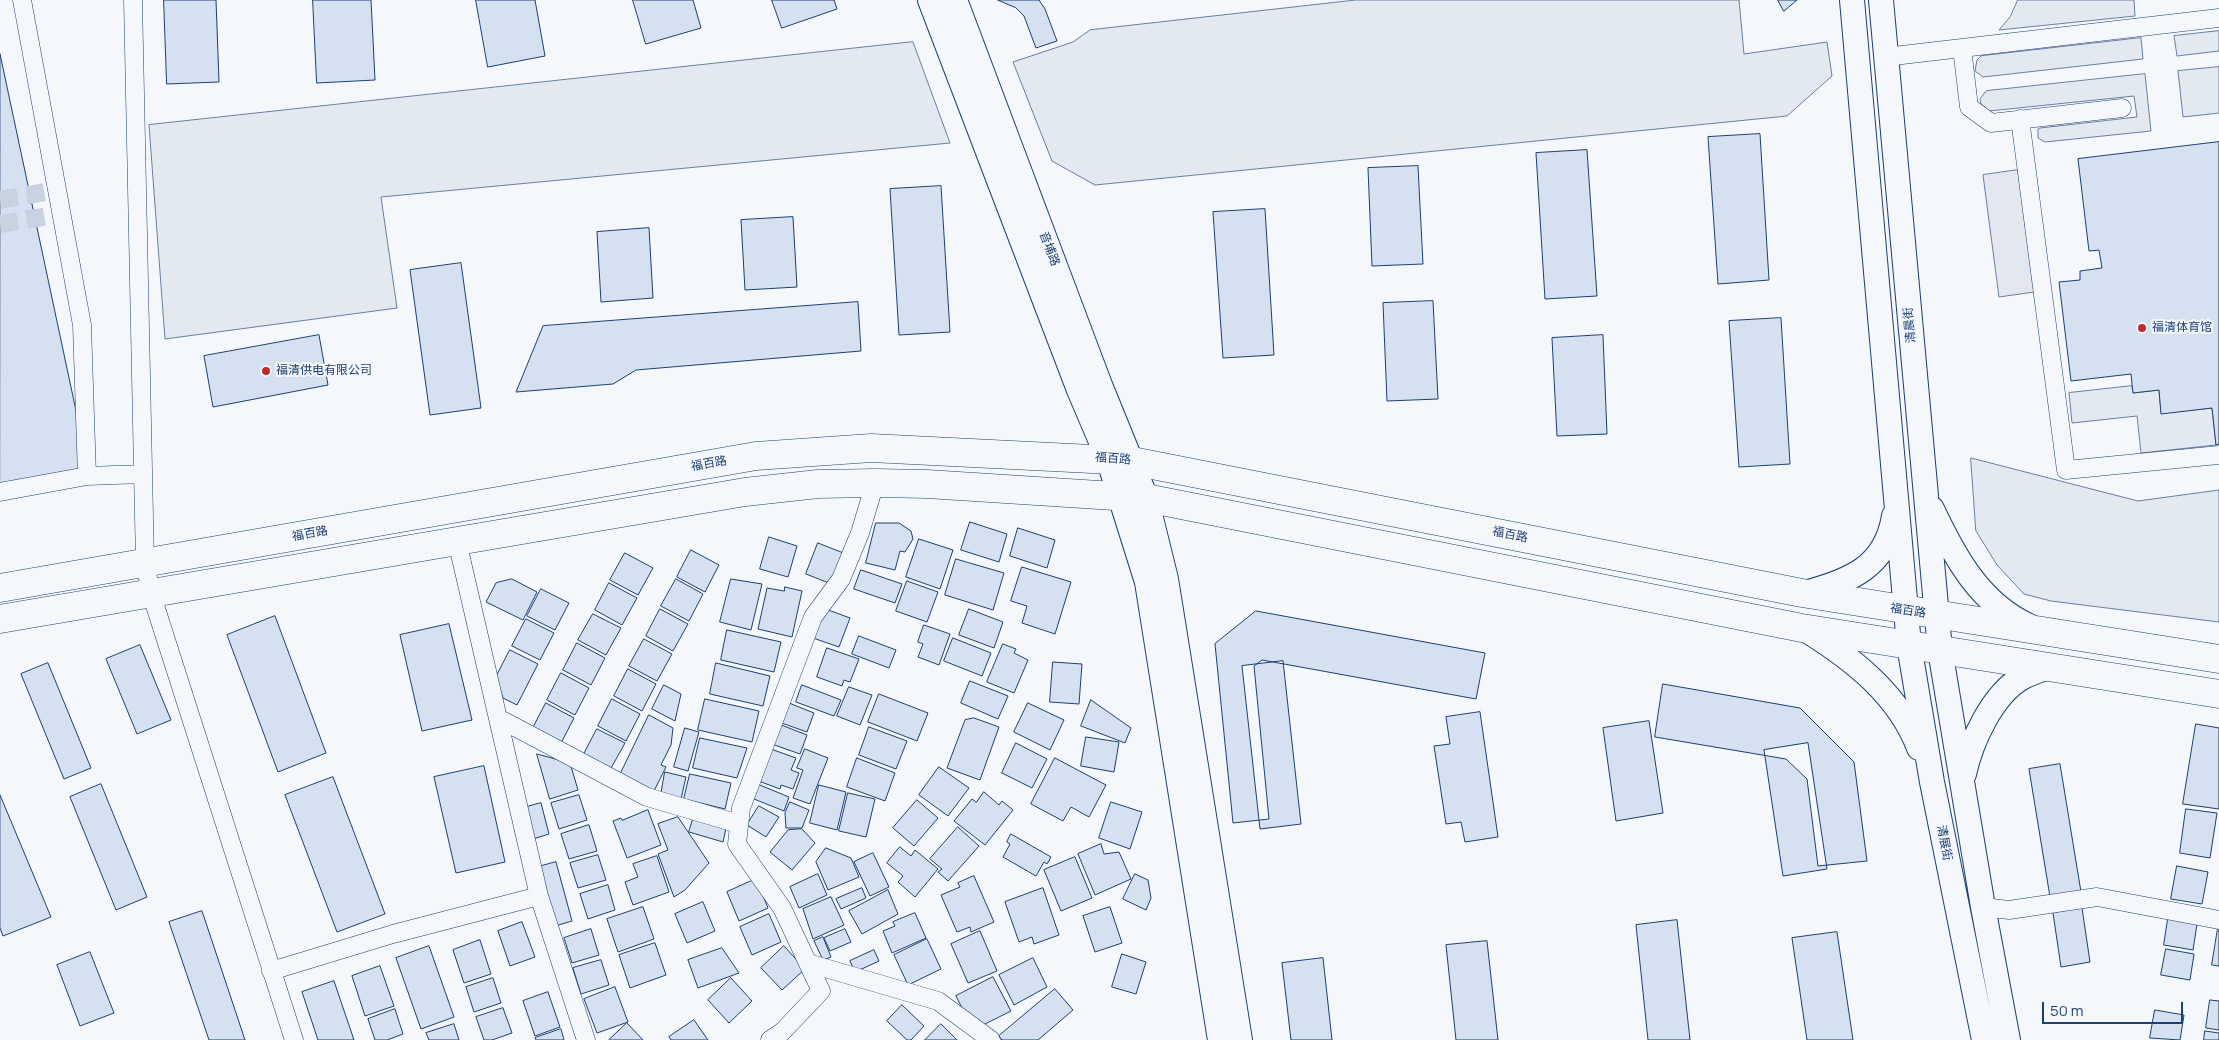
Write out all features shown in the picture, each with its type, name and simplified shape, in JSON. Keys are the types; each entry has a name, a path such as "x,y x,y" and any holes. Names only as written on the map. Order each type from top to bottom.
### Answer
{"main road":[{"name":"福百路","path":"0,588 756,456 871,448 1120,459 1802,593 1906,611 2219,659"},
{"path":"0,619 745,492 818,484 927,484 1133,496 1802,628 2219,694"}],"street":[{"path":"22,0 82,325 86,476"},
{"path":"132,0 145,563 151,593 294,1040"},
{"name":"音埔路","path":"930,0 1079,390 1120,459"},
{"name":"音埔路","path":"955,0 1100,385 1120,459 1133,496"},
{"path":"1852,0 1909,645"},
{"name":"清晨街","path":"1881,0 1940,650"},
{"path":"1885,57 2219,18"},
{"path":"1962,48 1969,107 1991,123 2122,108"},
{"path":"2020,120 2066,470 2219,455"},
{"path":"0,492 86,476 143,474"},
{"path":"770,1040 782,1032 821,990 782,908 737,844 741,808 812,617 841,579 860,534 876,484"},
{"path":"1925,495 1961,565 1987,599 2014,619 2040,631"},
{"path":"1133,496 1220,1040"},
{"path":"1133,496 1166,579 1240,1040"},
{"path":"1802,593 1836,585 1857,575 1877,556 1891,535 1896,500"},
{"path":"457,541 539,896 586,1040"},
{"path":"1802,628 1836,649 1894,702 1912,730 1932,782"},
{"name":"清展街","path":"1909,645 1932,782 1984,1040"},
{"path":"1940,650 1983,906 2008,1040"},
{"path":"1962,783 1969,750 1984,721 2004,692 2022,677 2048,667"},
{"path":"498,718 647,797 739,824"},
{"path":"271,970 393,934 539,896"},
{"path":"1983,906 2009,910 2098,898 2219,920"},
{"path":"808,963 938,1001 991,1040"}],"shaded area":[{"path":"1356,0 1739,0 1744,54 1827,42 1832,76 1787,116 1095,185 1052,161 1013,62 1073,42 1090,30"},
{"path":"2018,0 2134,0 2135,16 1999,30 2010,17"},
{"path":"2219,31 2219,51 2177,56 2174,36"},
{"path":"2141,38 2143,59 1983,77 1975,71 1977,60 1981,56"},
{"path":"913,42 950,143 381,197 397,308 165,339 149,125"},
{"path":"2219,67 2219,113 2183,117 2178,71"},
{"path":"2145,74 2151,131 2045,142 2038,138 2038,129 2040,128 2137,117 2134,96 1989,111 1981,104 1980,99 1986,91"},
{"path":"2018,170 2034,292 1999,297 1983,175"},
{"path":"2132,386 2133,393 2159,390 2161,413 2212,408 2216,445 2141,453 2137,416 2072,423 2069,393"},
{"path":"1971,458 2138,501 2219,490 2219,622 2051,601 2024,594 1997,565 1976,531"}],"building":[{"path":"164,0 216,0 219,82 167,84"},
{"path":"313,0 371,0 375,80 317,83"},
{"path":"476,0 535,0 545,56 488,67"},
{"path":"633,0 693,0 701,28 646,44"},
{"path":"772,0 834,0 837,9 782,28"},
{"path":"998,0 1039,0 1045,9 1057,41 1036,48 1024,16 1016,8"},
{"path":"1778,0 1797,0 1784,11"},
{"path":"0,54 88,467 0,486"},
{"path":"1760,134 1769,280 1718,284 1708,137"},
{"name":"福清体育馆","path":"2219,142 2219,444 2216,445 2212,408 2161,414 2159,390 2133,393 2131,374 2071,381 2059,282 2080,280 2080,271 2102,268 2099,250 2089,251 2078,159"},
{"path":"1587,150 1597,296 1545,299 1536,153"},
{"path":"1418,166 1423,264 1372,266 1368,168"},
{"path":"941,186 950,332 899,335 890,189"},
{"path":"1265,209 1274,355 1223,358 1213,212"},
{"path":"793,217 797,287 745,290 741,220"},
{"path":"649,228 653,298 601,302 597,232"},
{"path":"461,263 481,408 430,415 410,270"},
{"path":"1433,301 1438,399 1387,401 1383,303"},
{"path":"858,302 861,351 636,370 613,384 516,392 543,326"},
{"path":"1781,318 1790,464 1739,467 1729,321"},
{"name":"福清供电有限公司","path":"319,335 328,385 213,407 204,356"},
{"path":"1603,335 1607,434 1557,436 1552,338"},
{"path":"970,522 1007,534 999,562 961,550"},
{"path":"876,523 899,523 911,531 913,539 905,552 900,551 895,570 866,563"},
{"path":"1018,528 1055,540 1047,568 1010,556"},
{"path":"769,537 797,546 788,577 760,569"},
{"path":"919,539 953,550 940,589 906,577"},
{"path":"818,543 846,554 834,585 806,574"},
{"path":"691,550 719,565 705,592 677,577"},
{"path":"625,553 653,568 638,595 610,580"},
{"path":"956,559 1004,573 993,610 945,595"},
{"path":"1022,567 1071,582 1055,634 1022,623 1027,606 1011,601"},
{"path":"861,570 902,584 895,603 854,589"},
{"path":"512,579 537,592 523,620 486,602 496,583"},
{"path":"676,579 703,594 689,621 661,606"},
{"path":"731,579 762,584 751,630 720,622"},
{"path":"907,581 938,592 927,622 896,611"},
{"path":"609,583 637,598 622,625 595,610"},
{"path":"785,587 802,591 792,637 758,629 767,588 784,591"},
{"path":"541,589 569,603 555,630 527,616"},
{"path":"823,608 850,618 839,647 813,638"},
{"path":"660,609 688,624 673,651 646,636"},
{"path":"969,609 1003,622 994,648 959,635"},
{"path":"1256,611 1485,653 1476,699 1262,660 1254,666 1269,819 1233,823 1215,644"},
{"path":"593,614 621,628 606,655 578,640"},
{"path":"275,616 326,753 278,772 227,635"},
{"path":"526,619 554,633 540,660 512,646"},
{"path":"449,624 472,720 422,731 400,635"},
{"path":"924,625 950,634 939,665 918,657 923,644 918,642"},
{"path":"727,630 781,642 774,672 721,660"},
{"path":"859,636 896,650 889,668 852,654"},
{"path":"953,638 991,653 982,676 944,661"},
{"path":"644,639 672,654 657,681 629,666"},
{"path":"577,643 605,658 591,685 563,670"},
{"path":"1003,644 1016,649 1014,653 1028,660 1014,693 987,682"},
{"path":"140,645 171,720 137,734 106,659"},
{"path":"827,648 859,659 850,682 844,680 842,686 817,677"},
{"path":"510,650 538,664 517,705 503,698 496,677"},
{"path":"1283,661 1301,824 1260,829 1242,666"},
{"path":"1053,662 1082,664 1079,704 1050,702"},
{"path":"48,663 91,768 64,779 21,674"},
{"path":"716,663 770,676 763,706 710,694"},
{"path":"628,669 656,684 642,711 614,696"},
{"path":"561,673 589,688 575,715 547,700"},
{"path":"970,681 1008,696 998,719 961,703"},
{"path":"1663,684 1800,708 1854,762 1867,861 1818,866 1807,779 1786,759 1655,737"},
{"path":"664,685 681,694 675,721 652,709"},
{"path":"802,685 841,700 834,716 796,702"},
{"path":"849,687 872,695 860,725 837,716"},
{"path":"879,694 928,713 917,741 868,722"},
{"path":"612,699 640,714 626,741 598,726"},
{"path":"705,699 759,711 752,742 698,730"},
{"path":"1091,700 1131,728 1125,743 1081,726"},
{"path":"784,701 814,713 807,732 776,721"},
{"path":"546,703 574,718 560,745 532,730"},
{"path":"1028,703 1064,720 1050,750 1014,732"},
{"path":"1480,712 1498,837 1465,842 1461,822 1446,824 1434,746 1450,744 1446,717"},
{"path":"649,715 673,728 671,745 661,765 666,767 654,791 620,775"},
{"path":"974,718 999,727 980,780 947,768 965,720"},
{"path":"1649,721 1663,813 1616,821 1603,728"},
{"path":"776,723 807,735 800,754 769,743"},
{"path":"2196,724 2219,728 2219,809 2183,804"},
{"path":"869,727 907,741 896,769 859,755"},
{"path":"685,728 699,732 688,771 674,767"},
{"path":"597,729 625,743 610,770 583,756"},
{"path":"1086,737 1119,742 1114,772 1081,766"},
{"path":"700,738 747,748 737,778 693,768"},
{"path":"1016,743 1047,759 1032,788 1002,773"},
{"path":"1808,743 1827,869 1783,876 1764,750"},
{"path":"768,748 796,758 791,770 799,773 793,789 781,785 780,789 756,780"},
{"path":"805,749 828,758 810,804 793,798 803,770 797,768"},
{"path":"537,754 570,763 578,790 550,799"},
{"path":"857,758 895,773 885,801 847,787"},
{"path":"1055,758 1106,785 1089,817 1071,807 1063,821 1031,804"},
{"path":"2060,764 2081,892 2050,897 2029,769"},
{"path":"484,766 505,862 456,873 434,777"},
{"path":"939,767 969,788 948,816 919,795"},
{"path":"665,772 686,777 681,799 661,795"},
{"path":"690,774 731,783 725,809 684,799"},
{"path":"333,777 385,914 337,932 285,795"},
{"path":"755,783 789,797 784,811 749,797"},
{"path":"101,784 147,897 116,910 70,797"},
{"path":"819,785 846,792 837,830 810,823"},
{"path":"984,792 999,805 1002,801 1013,810 985,845 954,821 972,799 976,802"},
{"path":"848,793 875,799 866,837 839,831"},
{"path":"0,795 51,917 3,936 0,928"},
{"path":"579,795 587,820 559,829 551,803"},
{"path":"917,800 938,818 914,846 893,828"},
{"path":"790,802 809,810 802,828 786,828 785,813"},
{"path":"1111,802 1142,812 1130,849 1099,838"},
{"path":"541,803 549,834 533,839 523,808"},
{"path":"759,806 779,817 766,837 747,825"},
{"path":"2186,809 2217,813 2210,858 2180,853"},
{"path":"648,810 661,845 627,858 613,821 621,818 622,820"},
{"path":"678,817 709,863 685,890 674,897 658,854 668,850 658,824"},
{"path":"693,819 726,828 723,842 689,832"},
{"path":"589,825 597,851 569,859 561,834"},
{"path":"958,827 979,846 948,881 938,872 942,869 930,859"},
{"path":"802,829 815,843 792,870 770,852 788,830"},
{"path":"1011,834 1051,857 1047,864 1044,862 1036,876 1003,857 1010,844 1007,842"},
{"path":"1101,844 1104,854 1119,852 1131,879 1095,895 1078,854"},
{"path":"900,847 911,856 915,850 938,869 915,897 898,882 903,876 887,863"},
{"path":"826,848 851,858 859,877 828,890 816,862"},
{"path":"873,853 889,887 870,896 854,862"},
{"path":"598,855 606,880 578,888 570,863"},
{"path":"657,856 669,892 633,905 625,882 638,877 633,864"},
{"path":"1075,857 1092,898 1061,911 1044,870"},
{"path":"556,862 572,921 555,926 538,867"},
{"path":"2177,866 2208,872 2202,904 2171,899"},
{"path":"818,874 827,895 799,908 790,887"},
{"path":"1135,874 1148,880 1151,898 1146,910 1123,899"},
{"path":"974,876 994,922 971,932 970,927 957,932 941,895 960,887 958,883"},
{"path":"756,879 768,908 739,921 727,892"},
{"path":"608,885 615,910 588,919 580,894"},
{"path":"862,888 866,898 841,909 836,899"},
{"path":"1043,888 1059,935 1034,944 1032,937 1019,942 1005,902"},
{"path":"888,890 898,914 862,934 849,911"},
{"path":"831,897 844,925 813,939 803,909"},
{"path":"703,902 715,931 687,943 675,914"},
{"path":"643,907 654,939 618,952 607,919"},
{"path":"1110,907 1122,943 1095,952 1083,916"},
{"path":"2082,908 2090,962 2061,967 2053,913"},
{"path":"202,911 245,1040 209,1040 169,922"},
{"path":"915,913 926,938 892,953 883,931 895,926 893,922"},
{"path":"769,914 781,942 752,955 740,927"},
{"path":"2168,919 2197,924 2193,950 2164,945"},
{"path":"1677,920 1690,1040 1648,1040 1636,925"},
{"path":"522,922 535,957 510,966 498,931"},
{"path":"2219,928 2219,966 2212,965"},
{"path":"591,929 599,955 572,963 564,938"},
{"path":"845,929 851,942 830,951 824,938"},
{"path":"980,931 997,971 968,983 951,944"},
{"path":"1837,932 1853,1040 1807,1040 1792,938"},
{"path":"823,937 831,957 823,960 814,941"},
{"path":"927,939 941,969 908,985 894,955"},
{"path":"480,940 491,974 464,983 453,950"},
{"path":"1487,941 1498,1040 1456,1040 1446,945"},
{"path":"655,943 666,975 630,988 619,955"},
{"path":"429,946 454,1017 421,1029 396,958"},
{"path":"784,946 805,969 782,990 761,968"},
{"path":"722,948 739,973 698,988 688,960"},
{"path":"2166,949 2194,954 2190,980 2161,975"},
{"path":"874,950 879,961 855,972 850,961"},
{"path":"90,952 114,1013 80,1026 57,965"},
{"path":"1122,954 1146,962 1136,994 1112,987"},
{"path":"1033,958 1047,987 1014,1005 999,975"},
{"path":"1323,958 1332,1040 1291,1040 1282,963"},
{"path":"601,960 609,985 581,994 573,968"},
{"path":"380,966 394,1006 365,1016 352,976"},
{"path":"993,977 1011,1011 977,1028 966,1016 956,996"},
{"path":"493,978 501,1003 474,1012 466,987"},
{"path":"731,978 752,1001 729,1023 708,1000"},
{"path":"334,981 354,1040 318,1040 302,992"},
{"path":"615,987 628,1022 597,1033 584,999"},
{"path":"1055,989 1073,1010 1038,1040 1002,1040 999,1036"},
{"path":"548,992 560,1027 535,1036 523,1001"},
{"path":"2210,1000 2219,1001 2219,1030 2206,1028"},
{"path":"902,1005 924,1026 911,1040 907,1040 887,1021"},
{"path":"503,1008 512,1033 492,1040 484,1040 476,1017"},
{"path":"395,1009 403,1034 387,1040 375,1040 368,1019"},
{"path":"2155,1010 2184,1015 2180,1040 2150,1038"},
{"path":"694,1020 708,1040 671,1040 669,1037"},
{"path":"627,1023 643,1040 609,1040"},
{"path":"454,1024 459,1040 429,1040 426,1033"},
{"path":"941,1024 957,1040 925,1040"},
{"path":"561,1029 564,1040 536,1040 535,1038"},
{"path":"2205,1031 2219,1033 2219,1040 2204,1040"}],"tunnel":[{"path":"0,200 57,190"},
{"path":"0,224 61,214"}],"place":[{"name":"福清体育馆","path":"2142,328"},
{"name":"福清供电有限公司","path":"266,371"}]}
